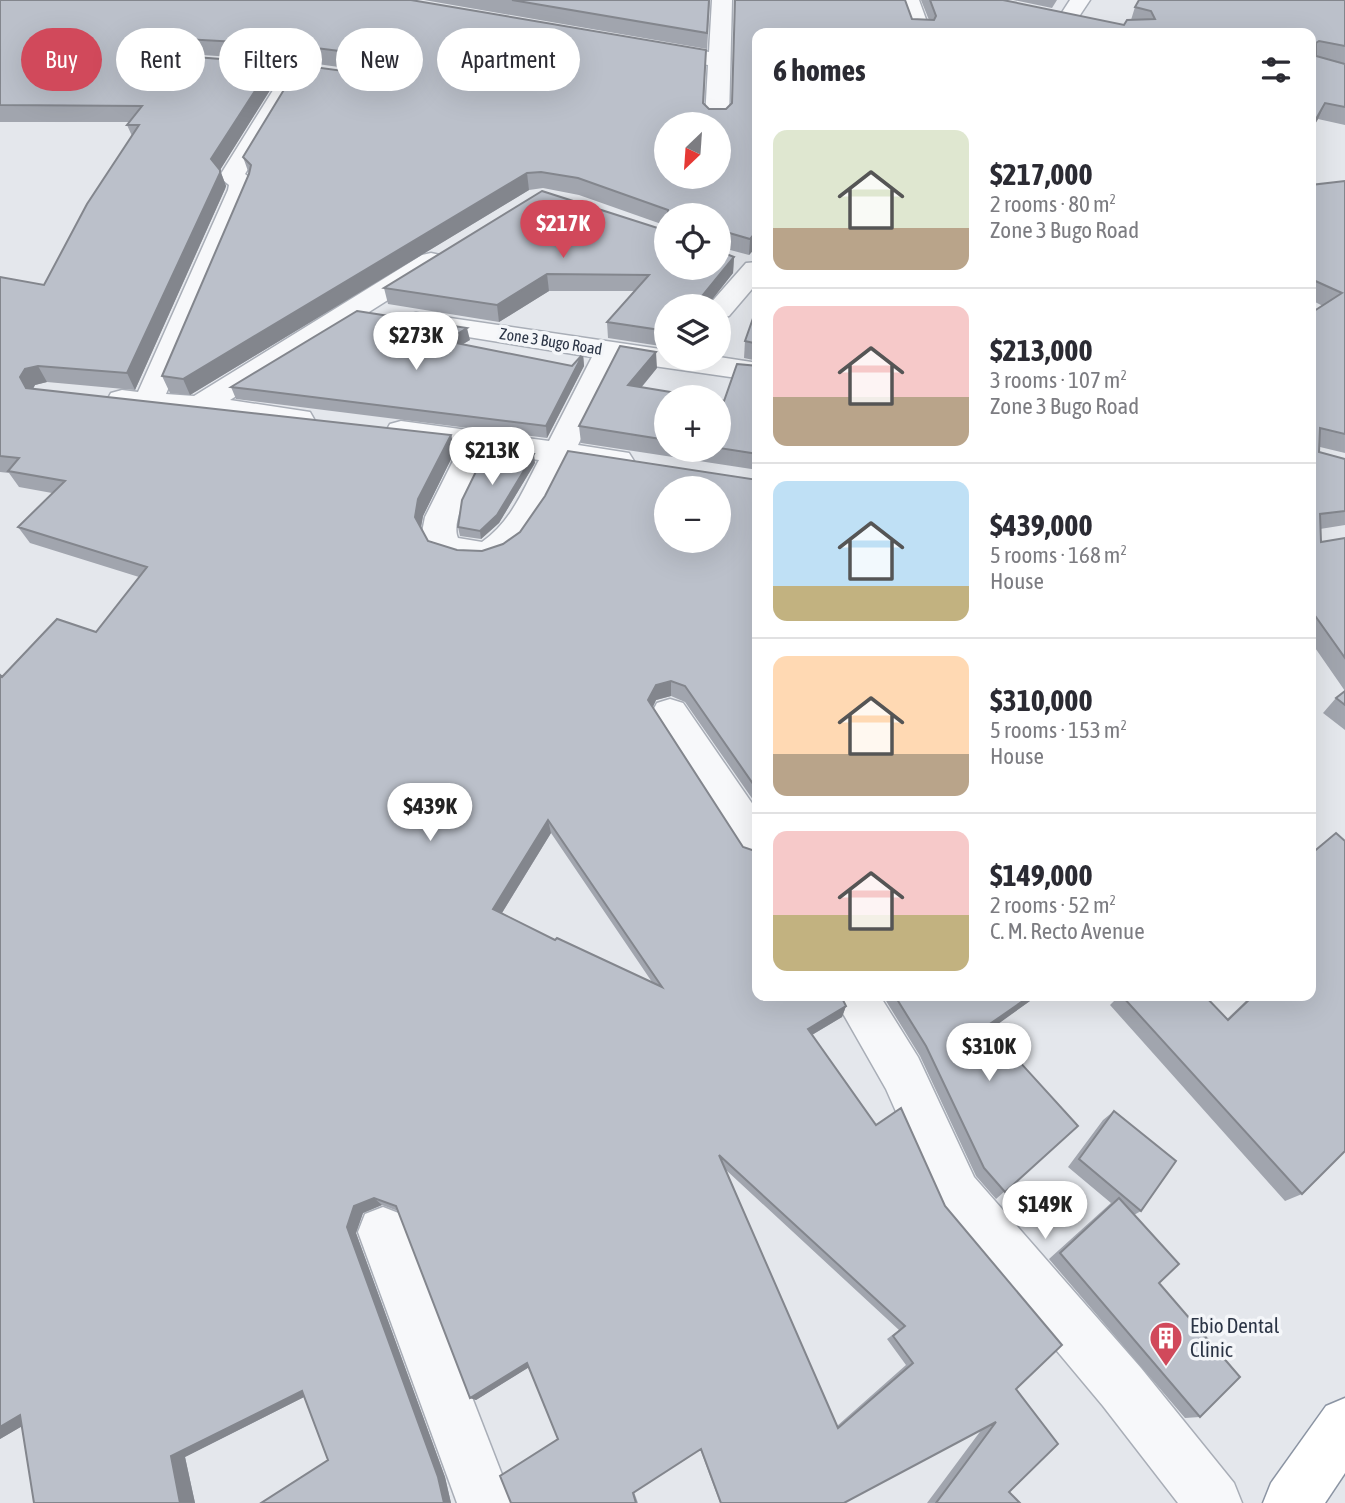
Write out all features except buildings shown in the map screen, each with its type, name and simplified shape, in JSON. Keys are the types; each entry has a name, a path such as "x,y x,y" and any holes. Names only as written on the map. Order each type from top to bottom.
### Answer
{"highway":[{"path":"1291,1503 1345,1425"}],"street":[{"path":"717,112 722,0"},
{"path":"909,0 919,28"},
{"path":"1067,20 1080,0"},
{"path":"1042,15 1091,24"},
{"path":"635,45 720,60"},
{"path":"148,402 232,205 241,190 242,181 231,177 284,91"},
{"path":"199,406 448,251"},
{"path":"731,261 752,268"},
{"path":"731,297 752,275"},
{"name":"Zone 3 Bugo Road","path":"352,310 654,356"},
{"path":"479,441 440,517 439,532 445,546 461,554 488,554 502,547 528,513 610,350"},
{"name":"Zone 3 Bugo Road","path":"731,368 752,371"},
{"path":"97,398 199,406 332,423"},
{"path":"372,428 651,467"},
{"path":"670,714 752,837"},
{"path":"858,1001 902,1073 957,1194 1122,1387 1214,1503"},
{"path":"383,1232 485,1503"}],"place":[{"name":"Ebio Dental Clinic","path":"1166,1368"}]}
